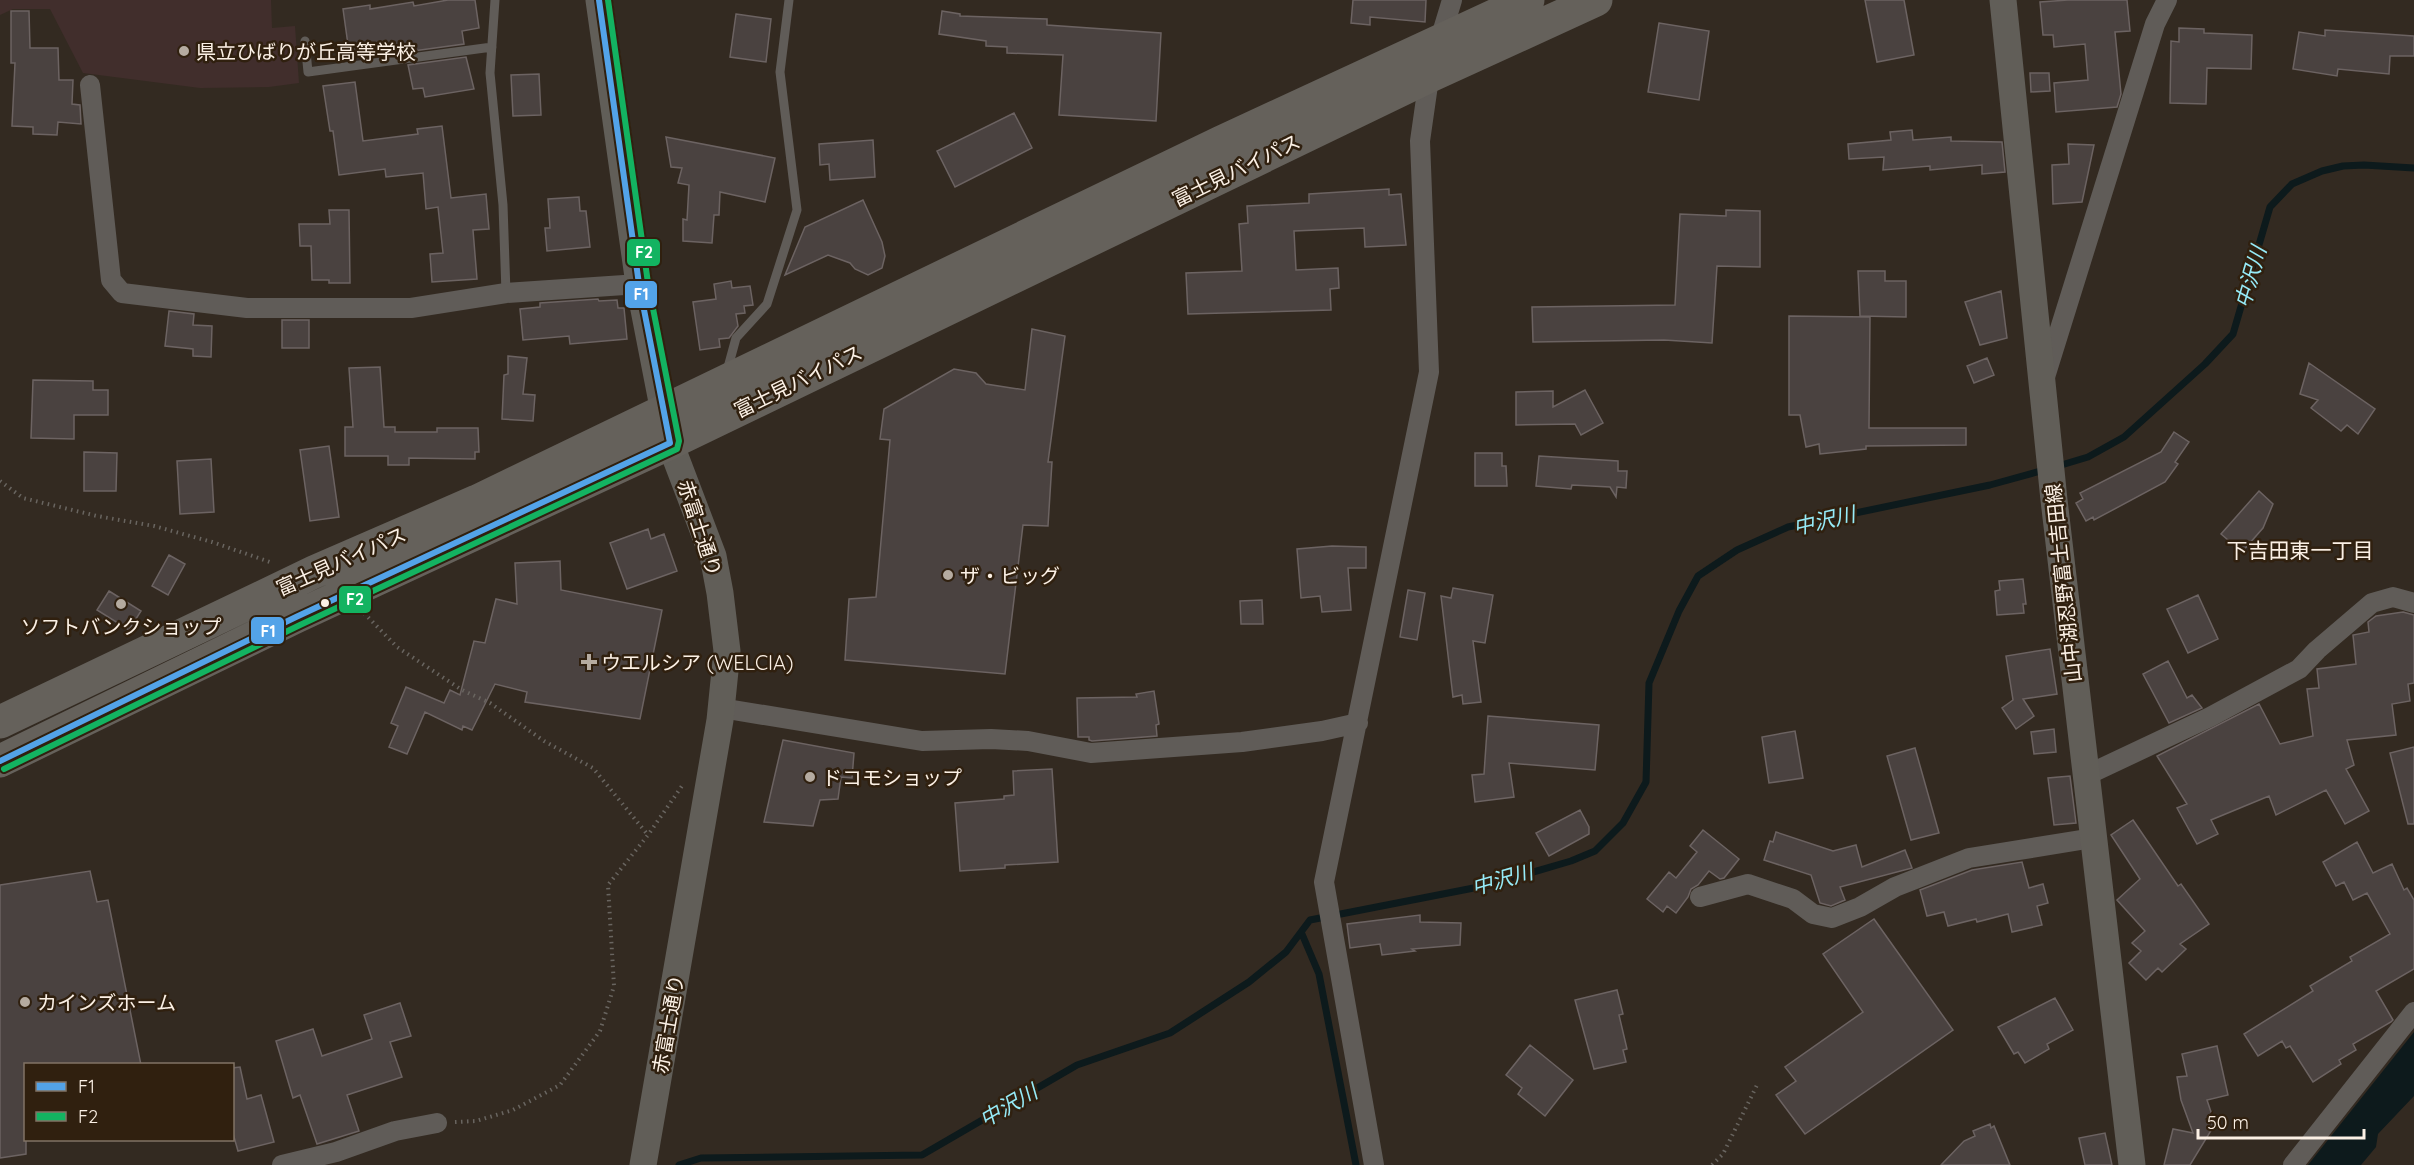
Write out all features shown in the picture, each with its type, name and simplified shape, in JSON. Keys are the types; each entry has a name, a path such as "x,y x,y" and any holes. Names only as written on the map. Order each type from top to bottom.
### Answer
{"highway":[{"name":"富士見バイパス","path":"0,722 315,572 477,501 1221,142 1528,0"},
{"name":"富士見バイパス","path":"0,761 333,599 670,443 1428,77 1596,0"}],"street":[{"name":"赤富士通り","path":"600,0 639,284 670,443 713,556 728,651 722,708 643,1165"},
{"path":"1374,1165 1324,882 1429,372 1420,141 1428,77 1452,0"},
{"name":"山中湖忍野富士吉田線","path":"2003,0 2054,500 2132,1165"},
{"path":"2043,394 2155,24 2167,0"},
{"path":"90,86 111,280 122,293 247,308 411,308 506,293 639,284"},
{"path":"2085,776 2210,717 2299,669 2317,650 2372,603 2393,597 2414,603"},
{"path":"722,708 922,741 1028,741 1091,753 1242,742 1322,731 1358,723"},
{"path":"1700,897 1748,884 1793,899 1813,914 1832,918 1860,907 1895,887 1969,858 2093,838"},
{"path":"2293,1165 2414,1012"},
{"path":"282,1165 337,1159 395,1131 436,1123"}],"lane":[{"path":"495,0 490,73 503,205 506,293"},
{"path":"724,382 736,338 767,304 797,210 780,72 789,0"},
{"path":"305,41 308,72 492,46"}],"path":[{"path":"0,481 23,498 97,516 154,526 212,542 258,559 315,572"},
{"path":"333,599 359,607 397,647 462,690 490,703 544,741 593,768 648,835"},
{"path":"436,1123 476,1121 513,1110 560,1085 600,1031 614,986 608,885 648,835 690,774"},
{"path":"1712,1165 1723,1154 1758,1083"}],"shaded area":[{"name":"県立ひばりが丘高等学校","path":"0,0 271,0 272,28 295,26 299,83 269,87 200,88 83,73 50,9 13,9 0,15"},
{"path":"2414,1032 2414,1096 2378,1134 2376,1147 2361,1165 2308,1165"}],"building":[{"path":"448,0 475,0 479,28 462,31 464,44 406,52 403,45 349,52 343,9 370,5 370,9 413,2 414,6"},
{"path":"1353,0 1426,0 1425,22 1370,17 1370,25 1351,23"},
{"path":"1865,0 1904,0 1914,55 1877,62"},
{"path":"2127,0 2130,31 2115,32 2121,94 2117,107 2056,112 2054,83 2088,80 2085,44 2054,47 2053,35 2043,35 2040,2"},
{"path":"11,11 29,11 30,48 58,48 59,80 73,80 72,104 80,105 81,124 58,122 57,135 33,134 33,127 12,126 15,63 11,63"},
{"path":"942,11 960,14 960,16 1047,19 1047,25 1161,33 1156,121 1059,115 1063,55 1007,53 1007,47 986,46 986,41 939,34"},
{"path":"736,14 771,19 766,62 730,57"},
{"path":"1659,23 1709,31 1699,100 1648,92"},
{"path":"2179,28 2204,29 2204,33 2252,35 2251,69 2207,68 2206,104 2170,103 2171,41 2179,42"},
{"path":"2325,30 2414,36 2414,56 2390,56 2389,74 2338,69 2337,76 2293,69 2299,32 2325,36"},
{"path":"466,57 474,89 425,97 423,88 413,89 408,65"},
{"path":"2030,73 2049,73 2050,91 2031,92"},
{"path":"539,74 541,115 513,116 511,75"},
{"path":"355,82 363,141 418,134 417,129 442,126 451,198 486,194 489,229 473,230 477,279 432,282 430,254 443,253 438,207 426,209 423,173 386,177 385,169 339,175 333,131 330,131 323,86"},
{"path":"1014,113 1032,148 955,187 937,151"},
{"path":"1912,130 1913,140 1951,137 1951,141 2002,142 2005,172 1982,174 1982,165 1930,170 1930,166 1883,170 1884,157 1849,159 1848,144 1891,140 1890,132"},
{"path":"666,137 775,158 765,202 720,192 719,215 714,215 712,243 683,241 683,219 687,220 689,185 678,183 682,168 671,167"},
{"path":"873,140 875,177 830,180 829,164 820,165 819,144"},
{"path":"2068,144 2094,145 2082,202 2053,204 2052,165 2069,164"},
{"path":"1389,189 1389,195 1401,194 1406,245 1365,247 1364,228 1294,231 1296,270 1338,268 1339,288 1330,289 1331,310 1188,314 1186,273 1242,271 1239,224 1248,223 1247,206 1309,203 1309,194"},
{"path":"579,197 580,211 586,211 590,247 547,251 545,228 550,228 548,199"},
{"path":"863,200 882,242 885,256 882,268 868,275 855,269 850,263 828,255 785,275 805,227"},
{"path":"329,210 349,210 350,283 312,280 311,246 300,246 299,224 330,224"},
{"path":"1726,210 1760,211 1760,267 1717,266 1712,343 1664,340 1533,342 1532,307 1675,305 1680,214 1726,216"},
{"path":"1858,271 1885,271 1885,281 1906,281 1906,317 1860,316"},
{"path":"731,281 732,288 750,286 753,305 744,306 745,313 736,314 738,326 729,338 719,339 720,347 700,350 693,302 716,299 714,284"},
{"path":"2001,291 2007,338 1980,345 1965,302"},
{"path":"598,299 599,301 617,300 618,308 624,308 627,339 570,344 569,336 523,340 520,309 540,307 540,303"},
{"path":"169,311 194,314 193,325 212,326 211,357 193,356 193,349 165,346"},
{"path":"1789,316 1870,317 1869,428 1966,428 1966,445 1866,446 1866,449 1820,454 1819,444 1806,447 1800,415 1789,415"},
{"path":"282,320 309,320 309,348 282,348"},
{"path":"1032,329 1065,336 1048,462 1052,462 1048,526 1023,525 1005,674 845,660 849,599 876,597 890,440 880,439 884,409 954,369 976,373 986,384 1025,390"},
{"path":"508,356 527,358 523,394 535,395 533,421 502,419 504,375 508,374"},
{"path":"1987,358 1994,375 1974,383 1967,366"},
{"path":"2309,363 2375,409 2358,434 2347,425 2341,431 2311,408 2318,400 2300,394"},
{"path":"380,367 384,427 395,427 395,432 437,432 437,428 478,428 479,452 475,452 475,459 409,458 409,465 388,465 388,456 345,456 345,427 353,427 349,368"},
{"path":"33,380 93,381 93,390 108,390 108,415 74,415 74,439 31,438"},
{"path":"1585,390 1603,423 1581,435 1575,424 1516,425 1516,392 1553,391 1553,407"},
{"path":"2174,432 2189,442 2175,462 2178,464 2165,482 2094,520 2093,517 2086,521 2076,503 2083,499 2080,493 2161,452"},
{"path":"329,446 339,517 310,521 300,450"},
{"path":"84,452 117,453 116,491 84,491"},
{"path":"1475,453 1502,453 1502,466 1506,466 1507,486 1475,486"},
{"path":"1539,456 1618,461 1618,471 1627,471 1626,488 1617,487 1616,497 1610,487 1572,485 1571,489 1536,486"},
{"path":"211,459 214,512 180,514 177,461"},
{"path":"2259,491 2273,504 2263,528 2242,552 2221,534"},
{"path":"648,529 651,539 664,534 677,571 627,589 610,543"},
{"path":"1332,546 1366,547 1366,568 1348,568 1351,610 1322,612 1320,596 1301,598 1297,549"},
{"path":"169,555 185,564 168,595 152,586"},
{"path":"560,561 561,590 662,610 640,719 525,702 527,692 495,684 472,730 463,726 462,730 425,712 407,754 389,747 398,726 391,723 406,687 444,703 450,690 460,695 474,641 485,643 496,599 517,604 515,563"},
{"path":"2023,579 2026,604 2023,604 2024,613 1997,615 1995,591 2000,590 1999,581"},
{"path":"1453,588 1493,595 1485,643 1473,641 1481,702 1463,704 1462,695 1453,697 1441,596 1451,598"},
{"path":"1408,590 1425,593 1417,640 1400,637"},
{"path":"109,591 141,611 129,630 97,610"},
{"path":"2198,595 2218,639 2188,653 2167,609"},
{"path":"1262,600 1263,624 1241,624 1240,601"},
{"path":"2403,612 2414,615 2414,683 2408,684 2410,701 2392,704 2396,735 2347,740 2354,765 2346,769 2369,811 2345,824 2326,790 2276,815 2269,796 2211,820 2218,834 2197,844 2177,808 2187,804 2157,756 2259,704 2280,744 2313,736 2307,689 2319,688 2317,669 2356,664 2353,635 2369,632 2368,622 2376,616"},
{"path":"2050,649 2057,694 2023,699 2034,716 2016,729 2002,708 2013,700 2006,656"},
{"path":"2168,661 2187,698 2192,695 2202,708 2169,723 2143,674"},
{"path":"1154,691 1159,724 1156,725 1157,736 1092,741 1089,737 1078,737 1077,698 1137,697 1136,694"},
{"path":"1488,716 1599,725 1595,770 1509,763 1514,797 1475,802 1472,775 1484,774"},
{"path":"2054,729 2056,752 2034,754 2031,732"},
{"path":"1795,731 1803,778 1769,783 1762,737"},
{"path":"783,740 854,753 852,778 841,777 838,799 820,800 813,826 764,822"},
{"path":"2414,747 2414,824 2408,824 2390,753"},
{"path":"1915,748 1939,833 1911,840 1887,756"},
{"path":"1052,769 1058,862 1005,865 1005,868 960,871 955,803 1004,799 1004,796 1014,795 1013,771"},
{"path":"2070,776 2076,823 2054,825 2048,778"},
{"path":"1580,810 1589,827 1589,834 1549,856 1536,833"},
{"path":"2133,820 2178,886 2181,884 2209,924 2180,944 2186,949 2162,972 2158,968 2146,980 2129,963 2141,951 2132,943 2145,931 2117,900 2140,879 2111,835"},
{"path":"1703,830 1739,859 1724,878 1720,879 1709,871 1698,885 1691,889 1676,913 1667,906 1663,912 1647,899 1669,872 1676,878 1697,852 1690,846"},
{"path":"1776,832 1833,851 1856,845 1862,867 1905,850 1912,868 1840,887 1845,900 1831,906 1820,903 1811,875 1764,860 1770,841 1773,842"},
{"path":"2357,842 2373,873 2392,864 2404,890 2407,888 2414,900 2414,969 2376,991 2393,1020 2353,1044 2356,1050 2339,1060 2341,1064 2313,1082 2290,1046 2286,1048 2282,1041 2258,1056 2244,1034 2313,991 2310,986 2352,961 2350,957 2390,934 2367,893 2353,900 2344,882 2336,886 2323,862"},
{"path":"2022,862 2029,888 2043,884 2048,903 2037,906 2042,925 2012,932 2008,914 1948,926 1944,912 1927,916 1920,890 1972,870"},
{"path":"90,871 97,902 108,900 141,1063 24,1063 26,1154 0,1158 0,885"},
{"path":"1420,915 1420,922 1461,923 1460,945 1412,949 1415,951 1382,955 1380,944 1350,948 1347,924"},
{"path":"1874,919 1953,1030 1805,1134 1776,1095 1796,1081 1785,1067 1863,1012 1823,954"},
{"path":"1617,990 1623,1014 1619,1015 1627,1049 1623,1050 1626,1062 1594,1069 1575,1000"},
{"path":"2055,998 2073,1030 2047,1044 2049,1049 2025,1063 2018,1052 2014,1054 1998,1027"},
{"path":"400,1003 411,1036 390,1042 402,1077 347,1095 359,1131 317,1144 300,1095 293,1098 276,1041 313,1029 322,1056 372,1039 364,1015"},
{"path":"1530,1045 1573,1080 1545,1116 1518,1094 1522,1088 1506,1075"},
{"path":"2217,1046 2228,1095 2207,1100 2215,1124 2190,1165 2164,1165 2173,1129 2193,1133 2181,1100 2177,1077 2187,1076 2182,1054"},
{"path":"240,1067 247,1099 261,1095 274,1142 238,1151 234,1137 234,1068"},
{"path":"1990,1124 1991,1128 1994,1126 2010,1165 1941,1165 1964,1141 1975,1136 1973,1131"},
{"path":"2105,1133 2112,1165 2085,1165 2079,1138"}],"waterway":[{"name":"中沢川","path":"2058,466 2088,457 2124,437 2205,364 2233,334 2270,207 2292,184 2322,171 2343,166 2414,168"},
{"name":"中沢川","path":"679,1165 701,1158 922,1155 1077,1065 1170,1033 1249,982 1286,952 1310,920 1489,885 1571,861 1595,851 1623,823 1646,782 1649,683 1679,611 1698,576 1737,550 1788,527 1990,485 2044,470"},
{"name":"中沢川","path":"1302,934 1319,974 1356,1165"}],"transit line":[{"name":"F1","path":"0,761 296,617 670,443 639,284 599,0"},
{"name":"F2","path":"4,769 300,625 677,449 679,441 648,283 608,0"}],"place":[{"name":"県立ひばりが丘高等学校","path":"184,51"},
{"name":"ザ・ビッグ","path":"948,575"},
{"name":"ソフトバンクショップ","path":"121,604"},
{"name":"ウエルシア (WELCIA)","path":"589,662"},
{"name":"ドコモショップ","path":"810,777"},
{"name":"カインズホーム","path":"25,1002"}],"district":[{"name":"下吉田東一丁目","path":"2300,550"}]}
